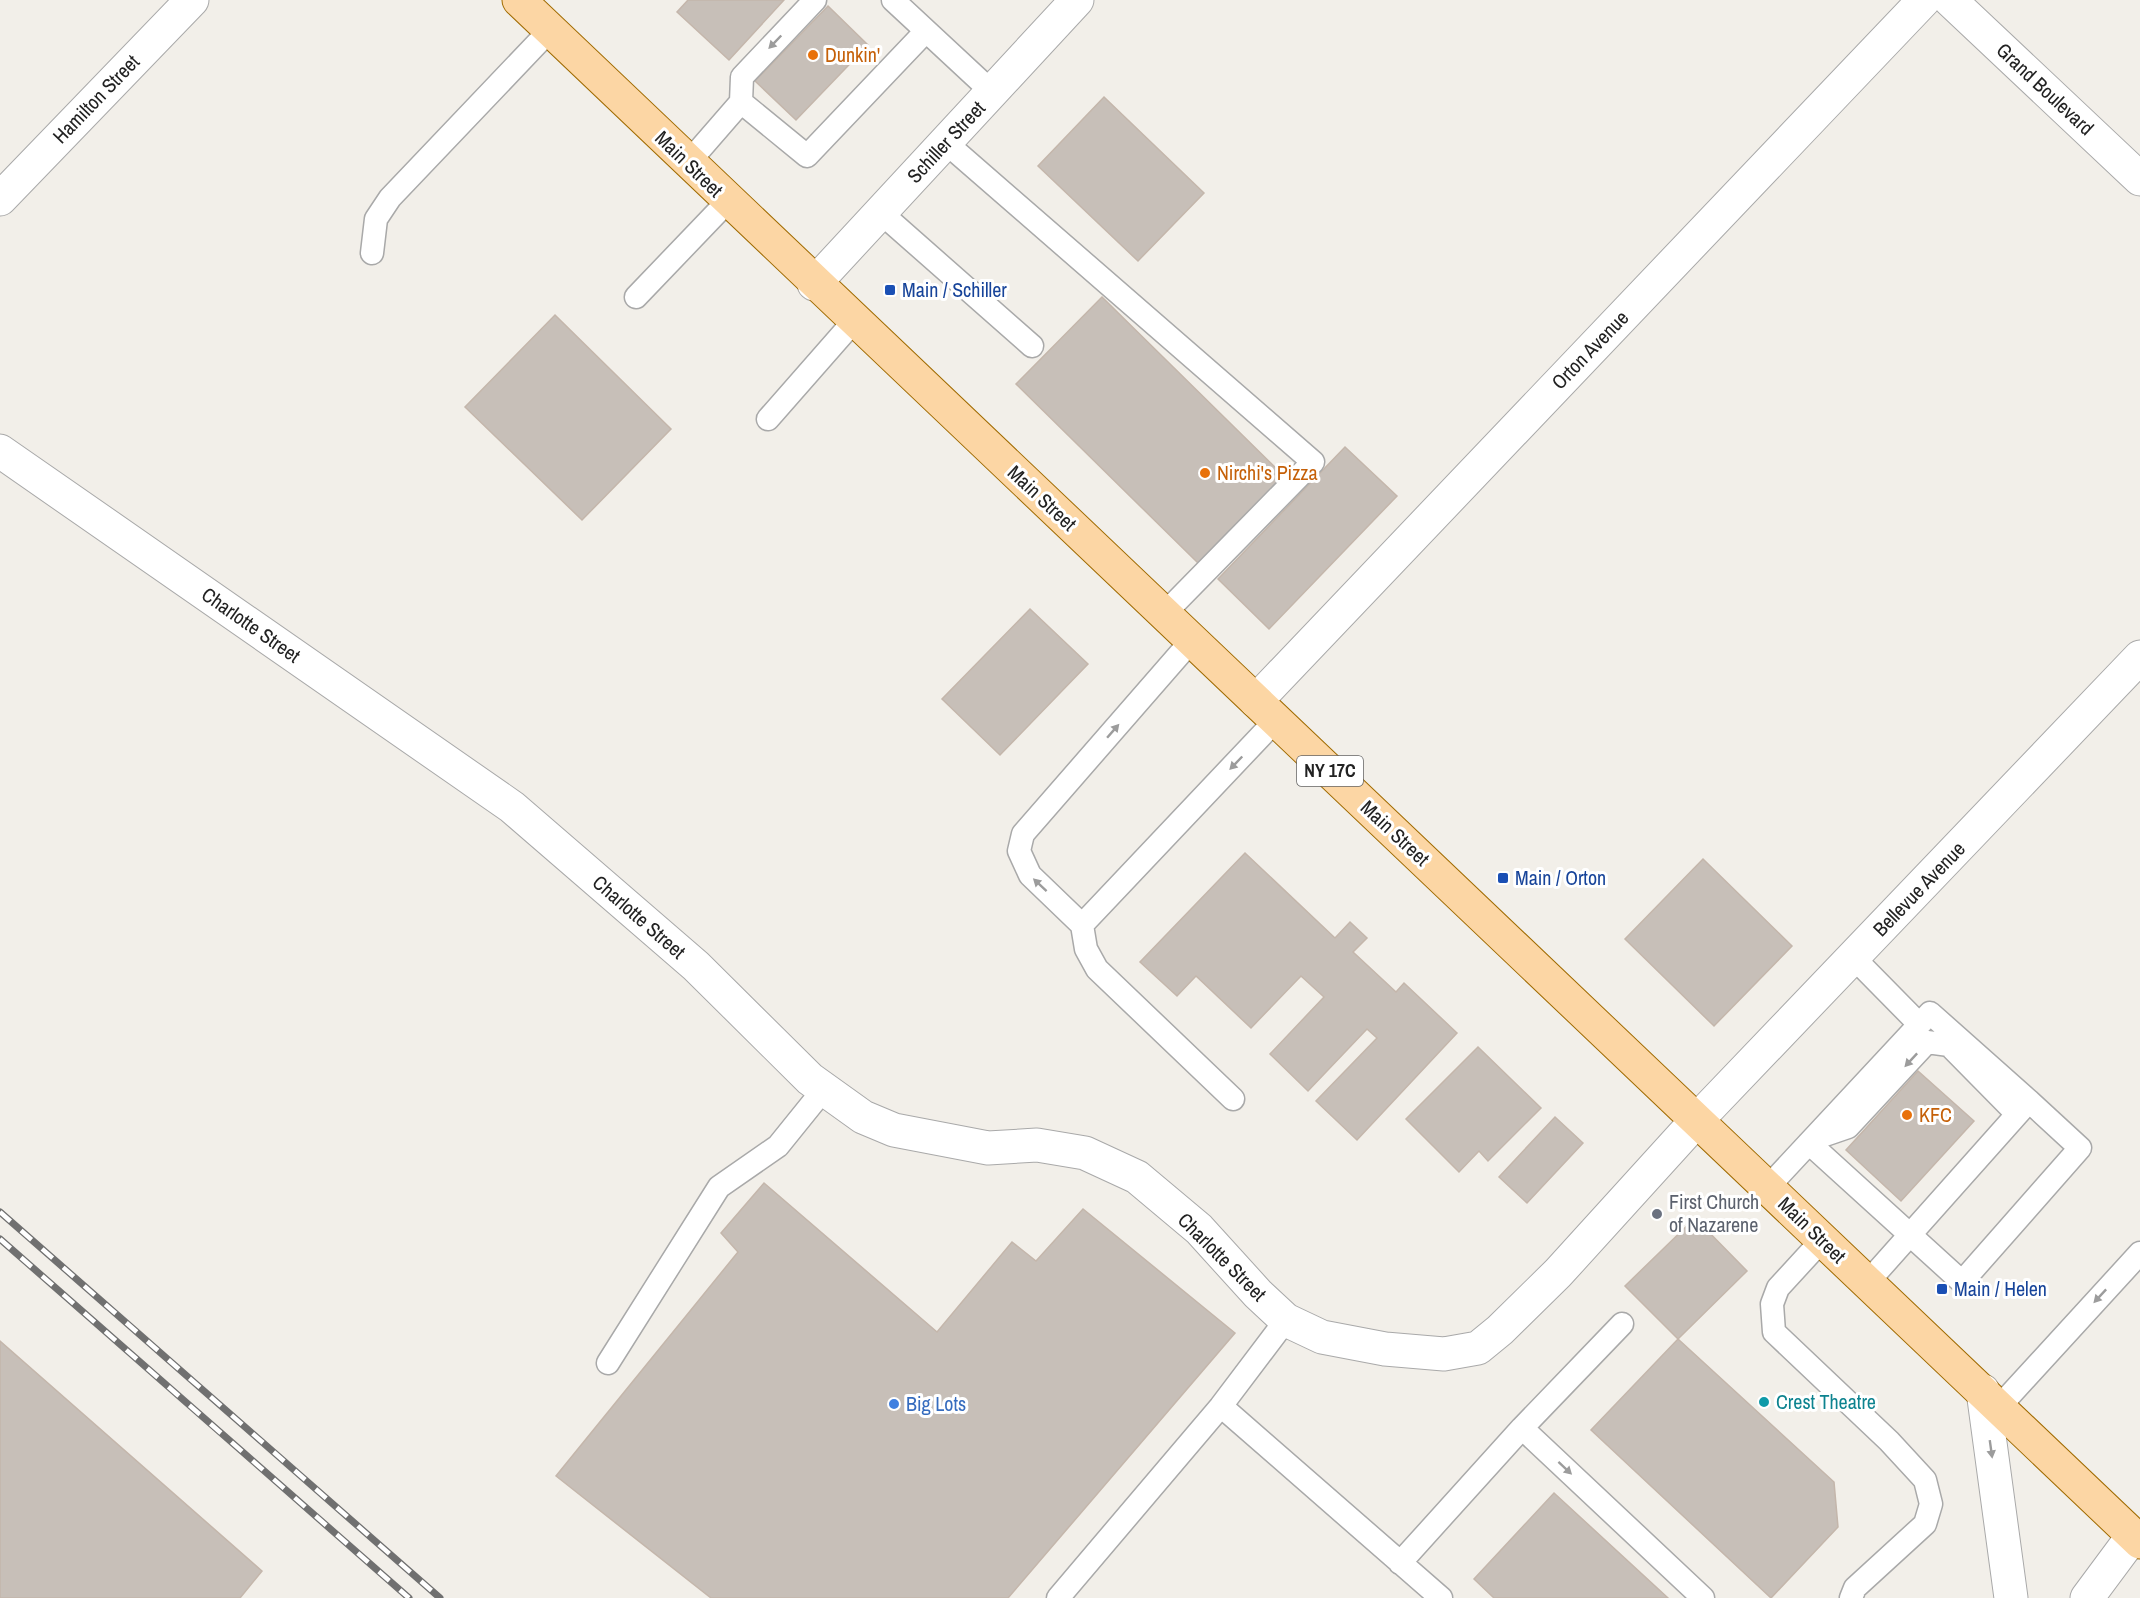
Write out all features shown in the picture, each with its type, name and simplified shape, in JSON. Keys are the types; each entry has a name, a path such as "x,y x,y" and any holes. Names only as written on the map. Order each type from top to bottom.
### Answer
{"main road":[{"name":"Main Street","path":"519,0 814,284 1192,640 1867,1283 2138,1536"}],"street":[{"name":"Hamilton Street","path":"0,199 192,0"},
{"name":"Schiller Street","path":"814,284 1077,0"},
{"name":"Orton Avenue","path":"1266,711 1924,0"},
{"name":"Grand Boulevard","path":"1950,0 2140,179"},
{"name":"Charlotte Street","path":"0,451 512,807 696,966 810,1079 863,1117 894,1130 988,1148 1037,1145 1085,1153 1137,1177 1199,1229 1258,1294 1286,1320 1322,1337 1385,1349 1444,1354 1478,1348 1500,1330 1558,1273 1697,1120"},
{"name":"Bellevue Avenue","path":"1697,1120 2140,657"},
{"path":"1991,1399 2011,1598"},
{"path":"2087,1598 2138,1536"}],"lane":[{"path":"688,163 741,102 742,77 815,0"},
{"path":"893,0 992,92"},
{"path":"372,253 376,219 390,198 550,30"},
{"path":"741,102 807,156 926,31"},
{"path":"945,142 1313,462 1164,614"},
{"path":"636,297 728,201"},
{"path":"880,212 1032,346"},
{"path":"768,419 854,321"},
{"path":"1192,640 1023,834 1019,851 1029,875 1082,925 1086,949 1097,969 1233,1099"},
{"path":"1082,925 1266,711"},
{"path":"1853,957 1920,1024"},
{"path":"1768,1187 1930,1013 2023,1108"},
{"path":"1927,1042 1949,1045 2023,1108 2080,1148 1962,1282 1811,1141 1848,1127 1927,1042"},
{"path":"608,1363 719,1187 778,1146 824,1089"},
{"path":"1867,1283 2023,1108"},
{"path":"1823,1239 1778,1288 1772,1304 1774,1332 1889,1441 1925,1480 1931,1504 1925,1524 1855,1588 1851,1598"},
{"path":"1991,1399 2140,1253"},
{"path":"1058,1598 1221,1406 1286,1320"},
{"path":"1400,1563 1522,1428 1622,1324"},
{"path":"1221,1406 1441,1598"},
{"path":"1522,1428 1703,1598"}],"building":[{"path":"688,0 784,0 729,60 677,12"},
{"path":"828,6 868,45 796,120 755,81"},
{"path":"1104,97 1204,193 1138,261 1038,166"},
{"path":"1102,297 1284,476 1198,563 1016,384"},
{"path":"555,315 671,429 582,520 465,407"},
{"path":"1345,447 1397,496 1269,629 1218,579"},
{"path":"1030,609 1088,664 1000,755 942,699"},
{"path":"1245,853 1335,938 1350,922 1367,938 1353,952 1396,992 1404,983 1457,1033 1357,1140 1316,1101 1377,1038 1367,1029 1308,1091 1270,1054 1324,997 1301,976 1251,1028 1196,976 1177,996 1140,962"},
{"path":"1703,859 1792,946 1714,1026 1625,939"},
{"path":"1478,1047 1541,1108 1488,1161 1479,1151 1459,1172 1406,1119"},
{"path":"1918,1071 1974,1121 1901,1201 1846,1150"},
{"path":"1555,1117 1583,1143 1527,1203 1499,1177"},
{"name":"Big Lots","path":"764,1183 937,1332 1012,1242 1036,1261 1083,1209 1235,1333 1008,1598 711,1598 556,1476 738,1252 721,1233"},
{"path":"1695,1218 1747,1271 1678,1339 1625,1286"},
{"path":"1678,1339 1834,1482 1838,1527 1771,1598 1591,1430"},
{"path":"0,1341 262,1571 240,1598 0,1598"},
{"path":"1554,1493 1668,1598 1494,1598 1474,1579"}],"railway":[{"path":"0,1212 440,1598"},
{"path":"0,1239 409,1598"}],"place":[{"name":"Dunkin'","path":"813,55"},
{"name":"Main / Schiller","path":"890,290"},
{"name":"Nirchi's Pizza","path":"1205,473"},
{"name":"Main / Orton","path":"1503,878"},
{"name":"KFC","path":"1907,1115"},
{"name":"First Church of Nazarene","path":"1657,1214"},
{"name":"Main / Helen","path":"1942,1289"},
{"name":"Crest Theatre","path":"1764,1402"},
{"name":"Big Lots","path":"894,1404"}]}
